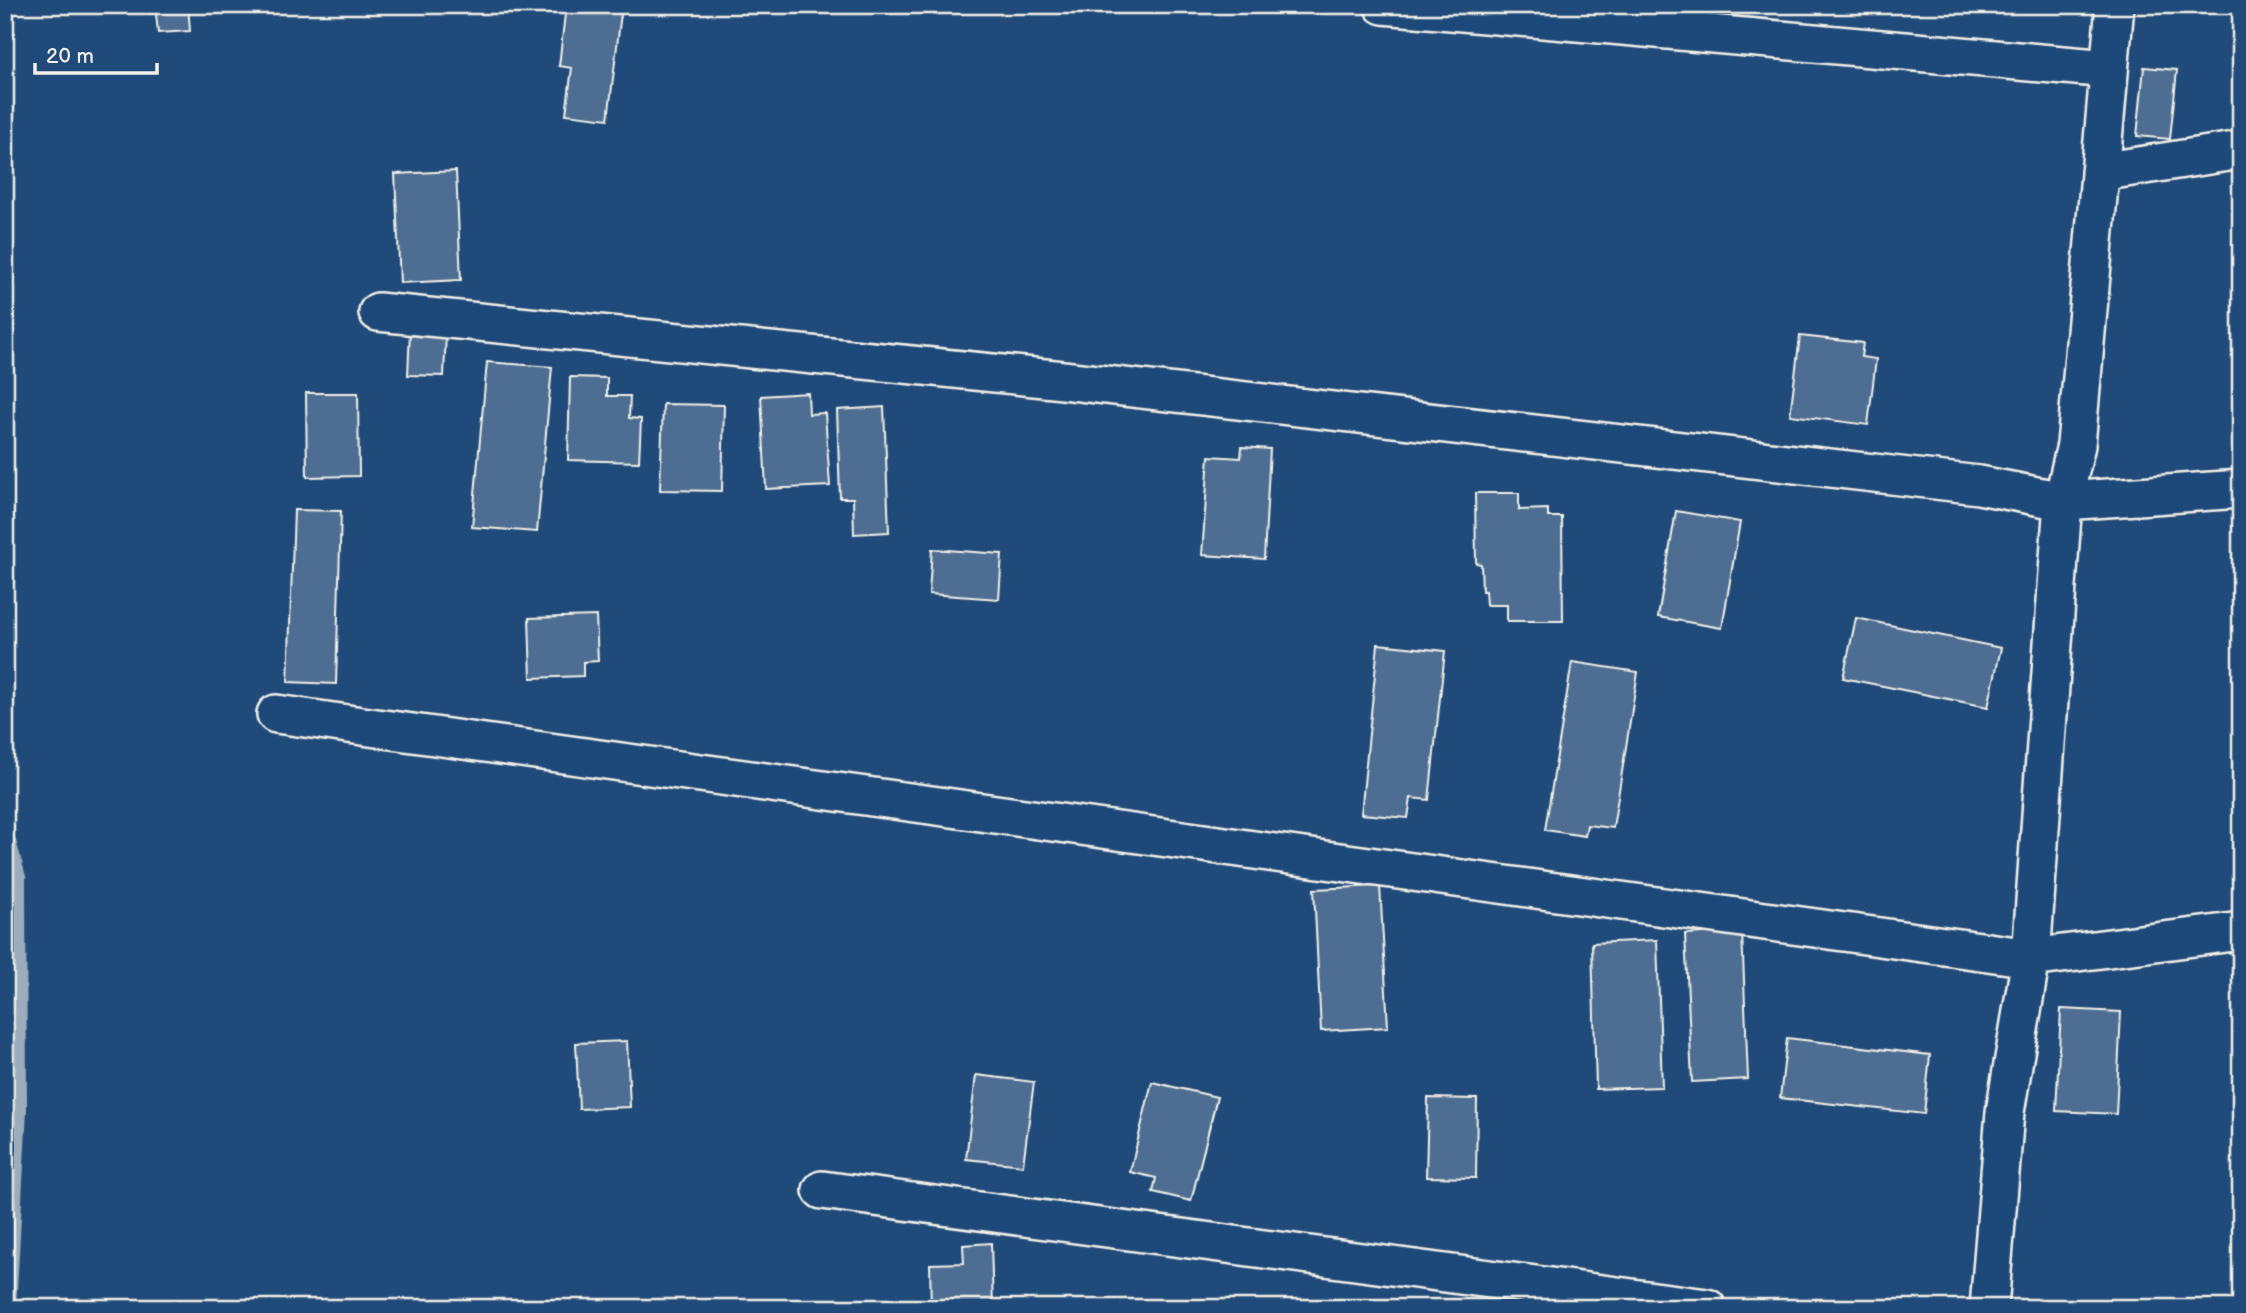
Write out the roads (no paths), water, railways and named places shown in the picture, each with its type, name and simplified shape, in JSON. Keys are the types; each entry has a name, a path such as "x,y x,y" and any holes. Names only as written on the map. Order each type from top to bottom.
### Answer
{"street":[{"path":"1383,5 2109,69"},
{"path":"1989,1308 2005,1112 2031,958 2063,501 2076,445 2115,5"},
{"path":"2100,172 2241,150"},
{"path":"378,312 1054,379 1979,485 2063,501 2241,489"},
{"path":"276,714 2031,958 2241,931"},
{"path":"822,1190 1707,1308"}],"waterway":[{"path":"5,823 20,877 21,1110 10,1308"}]}
